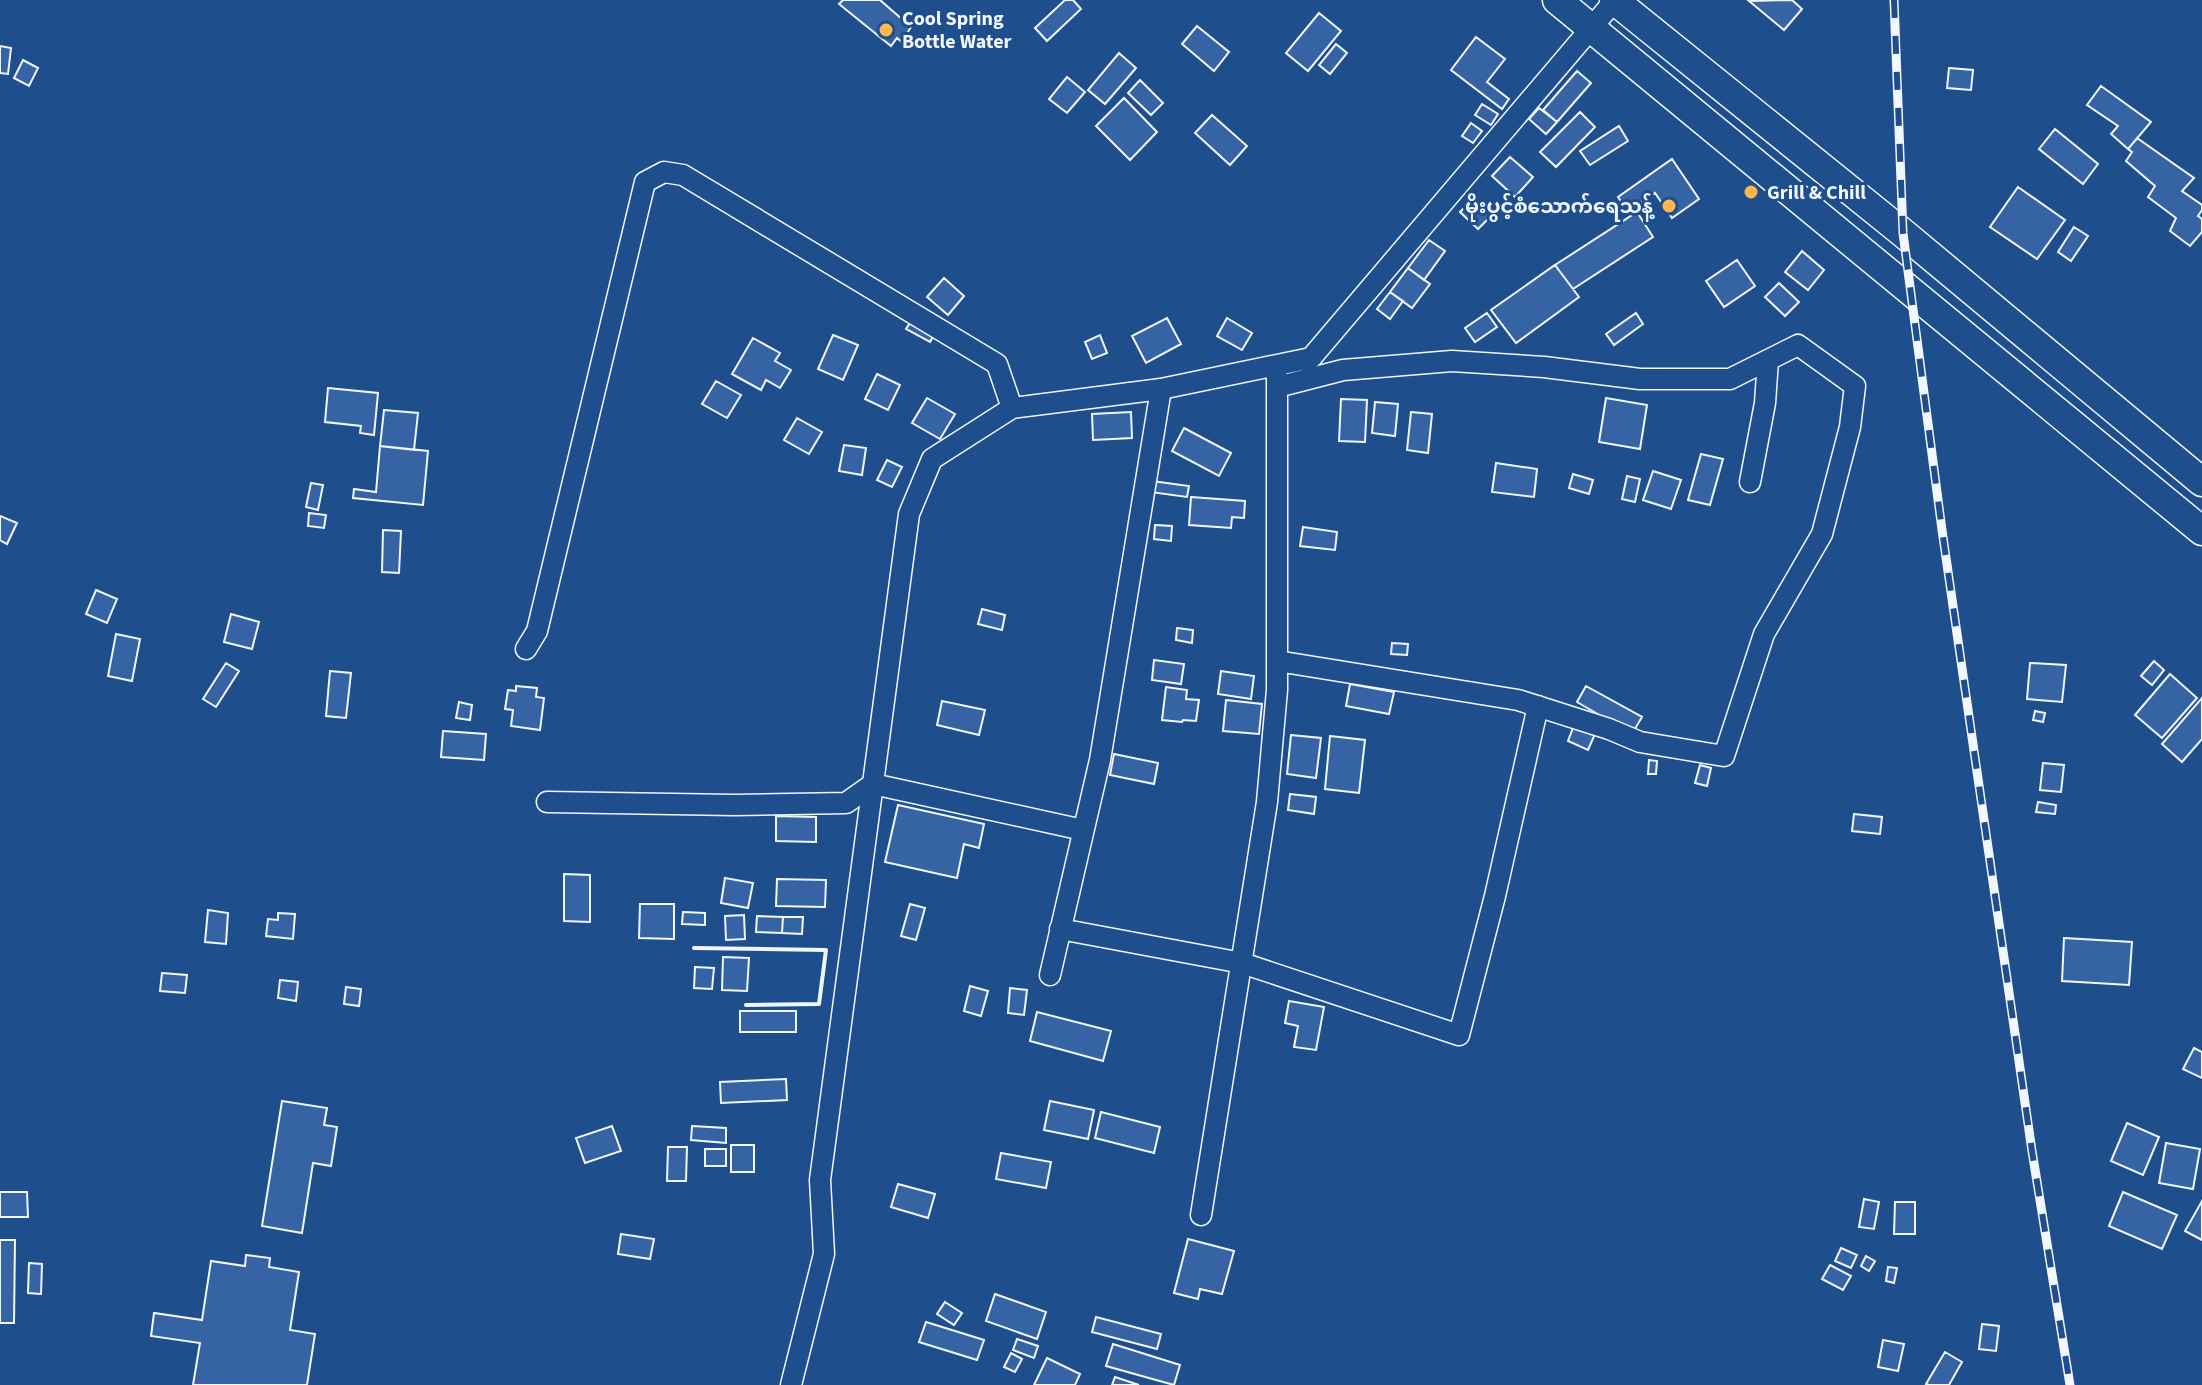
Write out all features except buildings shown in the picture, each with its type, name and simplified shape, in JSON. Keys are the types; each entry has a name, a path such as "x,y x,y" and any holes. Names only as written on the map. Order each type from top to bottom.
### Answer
{"main road":[{"path":"1557,0 2202,531"},
{"path":"1614,0 1903,233 2202,482"}],"street":[{"path":"791,1385 824,1254 820,1180 909,514 932,459 1012,408 1161,389 1311,358 1614,0"},
{"path":"526,649 537,631 645,182 664,172 683,175 997,364 1012,408"},
{"path":"1277,387 1343,370 1452,361 1544,367 1640,379 1730,379 1798,345 1855,386 1850,427 1822,534 1764,634 1724,756 1640,742 1518,700 1277,661"},
{"path":"1750,482 1765,403 1768,360"},
{"path":"1201,1215 1267,802 1277,690 1277,365"},
{"path":"1050,975 1100,760 1161,389"},
{"path":"1060,929 1242,963 1459,1035 1495,896 1538,706"},
{"path":"547,802 846,803 873,784 1083,830"}],"railway":[{"path":"1894,0 1903,233 1942,530 2032,1151 2070,1385"}],"wall":[{"path":"694,948 826,950 819,1004 746,1005"}],"place":[{"name":"Cool Spring Bottle Water","path":"886,30"},
{"name":"Grill & Chill","path":"1751,192"},
{"name":"မိုးပွင့်စံသောက်ရေသန့်","path":"1669,206"}]}
